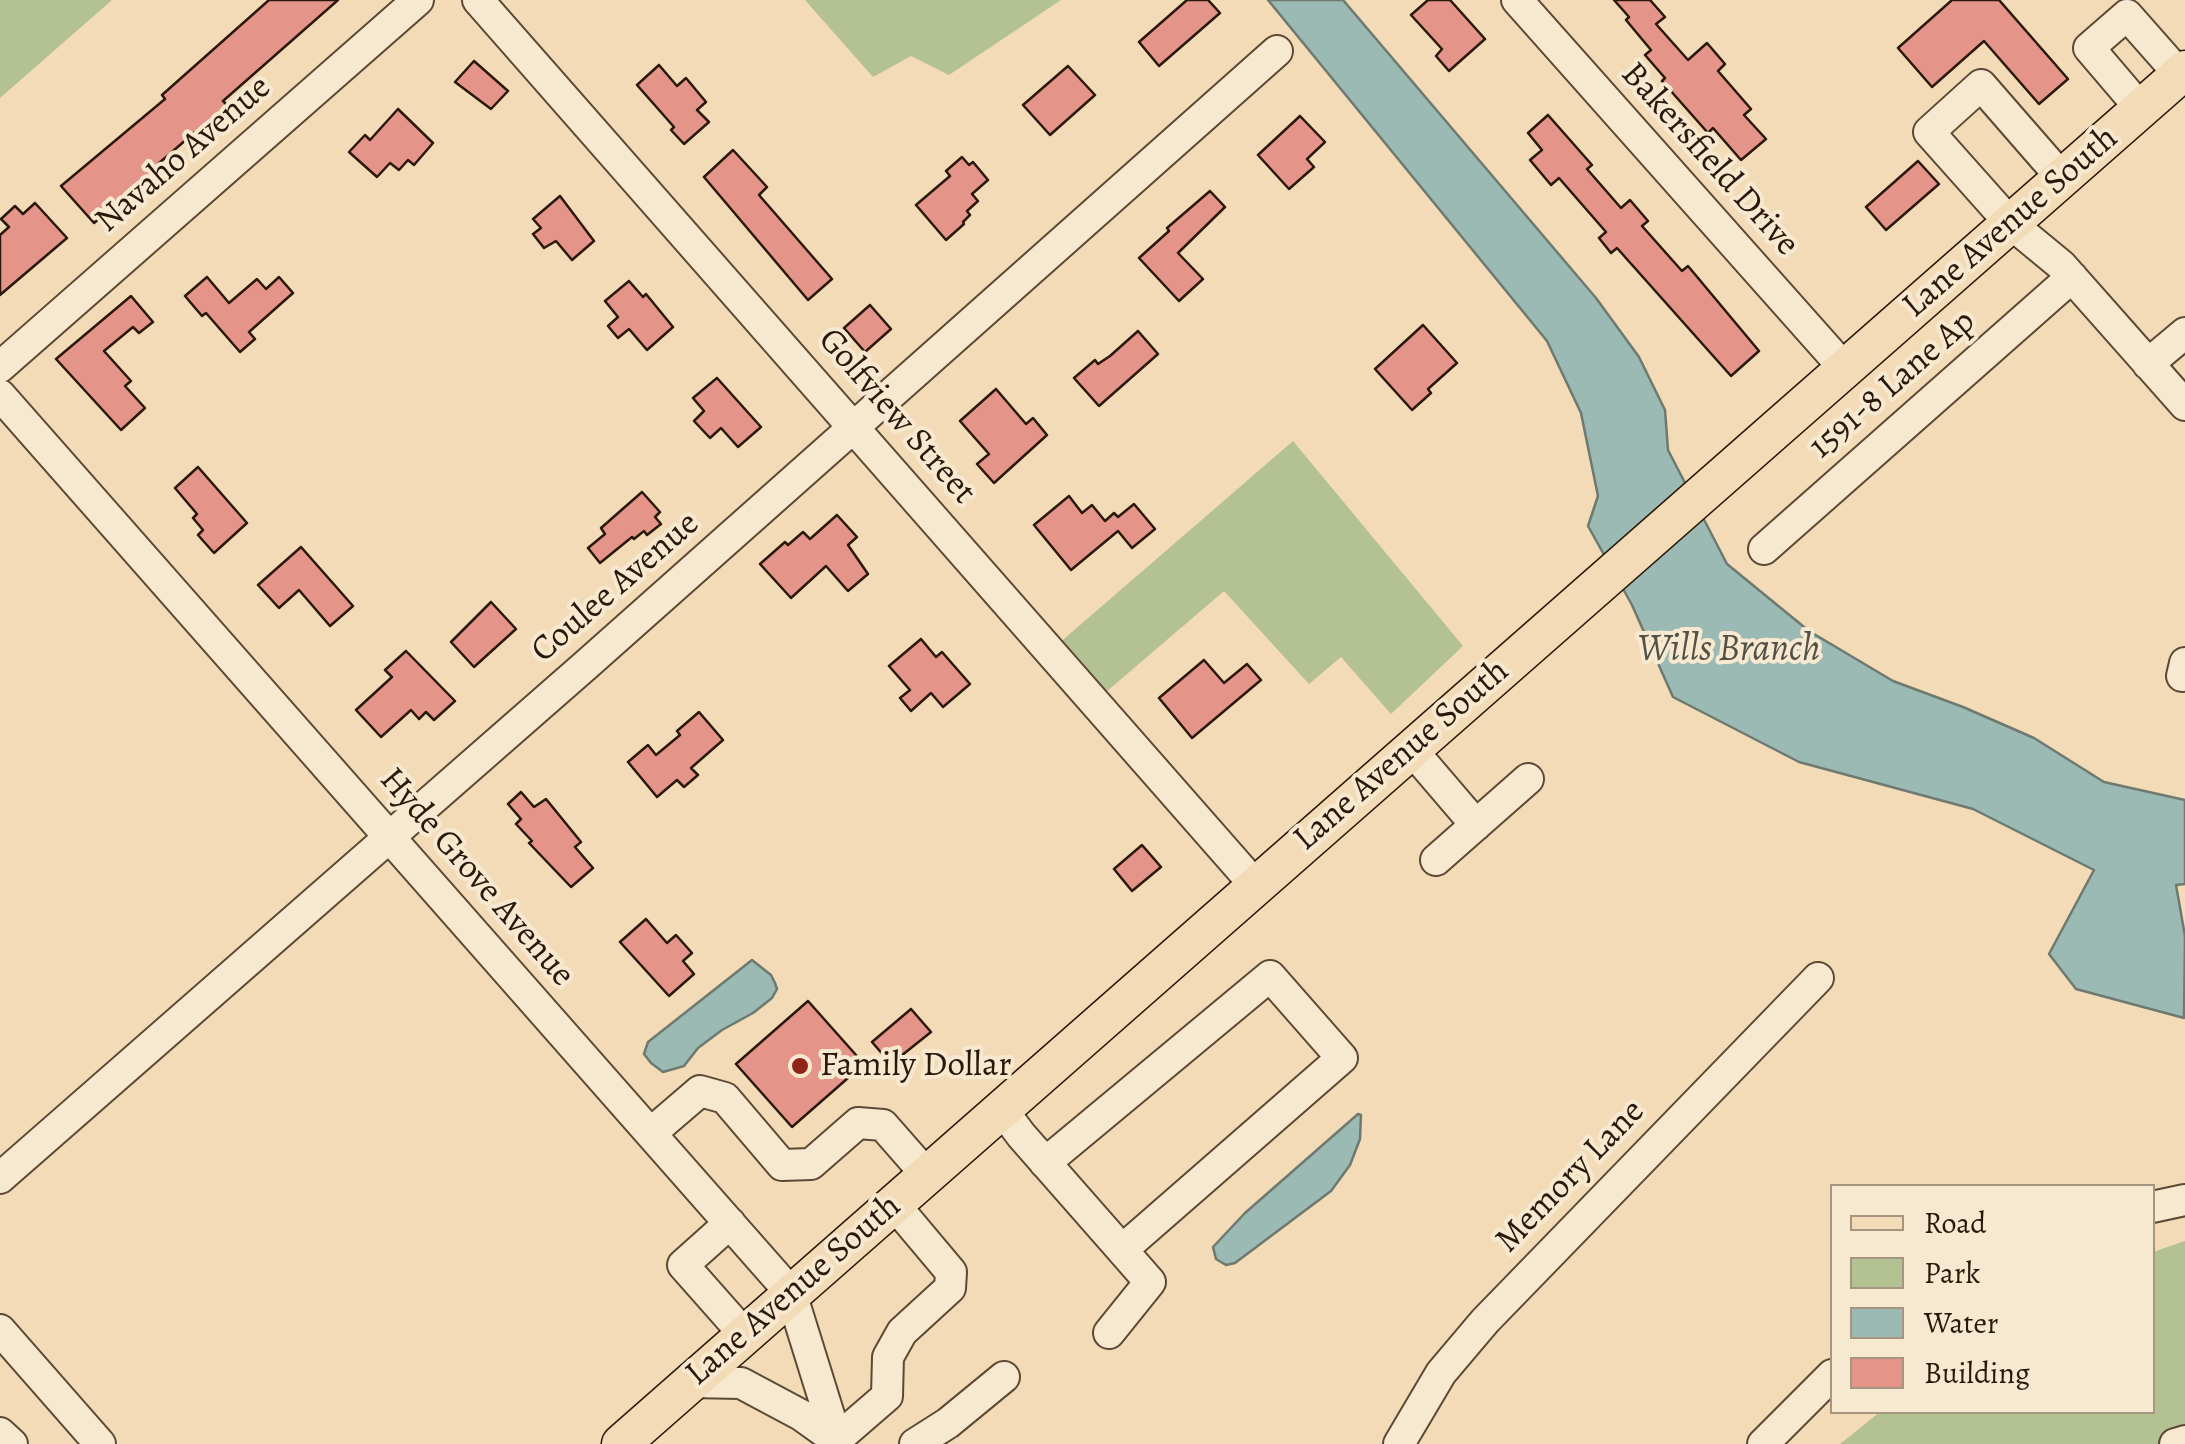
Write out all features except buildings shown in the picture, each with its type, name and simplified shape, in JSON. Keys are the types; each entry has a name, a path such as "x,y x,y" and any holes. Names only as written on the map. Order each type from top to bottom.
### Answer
{"main road":[{"name":"Lane Avenue South","path":"620,1444 2182,73"}],"street":[{"name":"Navaho Avenue","path":"0,366 418,0"},
{"name":"Golfview Street","path":"478,0 1255,885"},
{"name":"Bakersfield Drive","path":"1518,0 1845,369"},
{"path":"2140,110 2089,48 2127,15 2182,73"},
{"name":"Coulee Avenue","path":"0,1178 1278,51"},
{"path":"2062,178 1981,86 1930,132 2010,223 2036,242 2072,278 2185,405"},
{"name":"1591-8 Lane Ap","path":"1764,549 2072,278"},
{"path":"2148,364 2185,333"},
{"name":"Hyde Grove Avenue","path":"0,395 791,1293 837,1442"},
{"path":"1411,749 1476,824"},
{"path":"1436,860 1528,779"},
{"path":"1045,1163 1270,976 1342,1058 1122,1250"},
{"name":"Memory Lane","path":"1399,1444 1442,1373 1485,1321 1818,978"},
{"path":"651,1133 700,1091 726,1098 782,1165 811,1164 858,1123 882,1125 926,1174"},
{"path":"1001,1108 1150,1282 1109,1333"},
{"path":"2155,1206 2185,1200"},
{"path":"690,1382 741,1383 801,1415 837,1442 887,1396 888,1357 902,1332 950,1288 952,1272 893,1202"},
{"path":"730,1223 683,1265 744,1334"},
{"path":"0,1330 96,1443"},
{"path":"915,1444 948,1423 1004,1377"},
{"path":"1763,1444 1830,1377"},
{"path":"0,1433 12,1444"},
{"path":"2174,1444 2185,1441"}],"green space":[{"path":"0,0 112,0 0,98"},
{"path":"805,0 1061,0 949,75 911,56 873,77"},
{"path":"1293,441 1463,646 1391,714 1341,657 1309,684 1224,591 1106,692 1057,645"},
{"path":"2185,1241 2185,1444 1840,1444 1878,1414 2155,1414 2155,1251"}],"water":[{"name":"Wills Branch","path":"1268,0 1343,0 1596,298 1639,357 1665,410 1668,450 1727,564 1809,631 1893,681 2034,738 2104,782 2185,800 2185,884 2176,885 2185,936 2184,1018 2076,989 2049,954 2094,870 1973,809 1799,762 1673,697 1632,605 1588,526 1598,496 1581,413 1547,341"},
{"path":"752,960 771,975 777,989 772,998 698,1048 684,1066 663,1072 651,1063 644,1054 648,1042"},
{"path":"1358,1114 1360,1139 1350,1165 1331,1191 1235,1263 1226,1265 1216,1259 1213,1247 1245,1213"}],"place":[{"name":"Family Dollar","path":"800,1066"}]}
